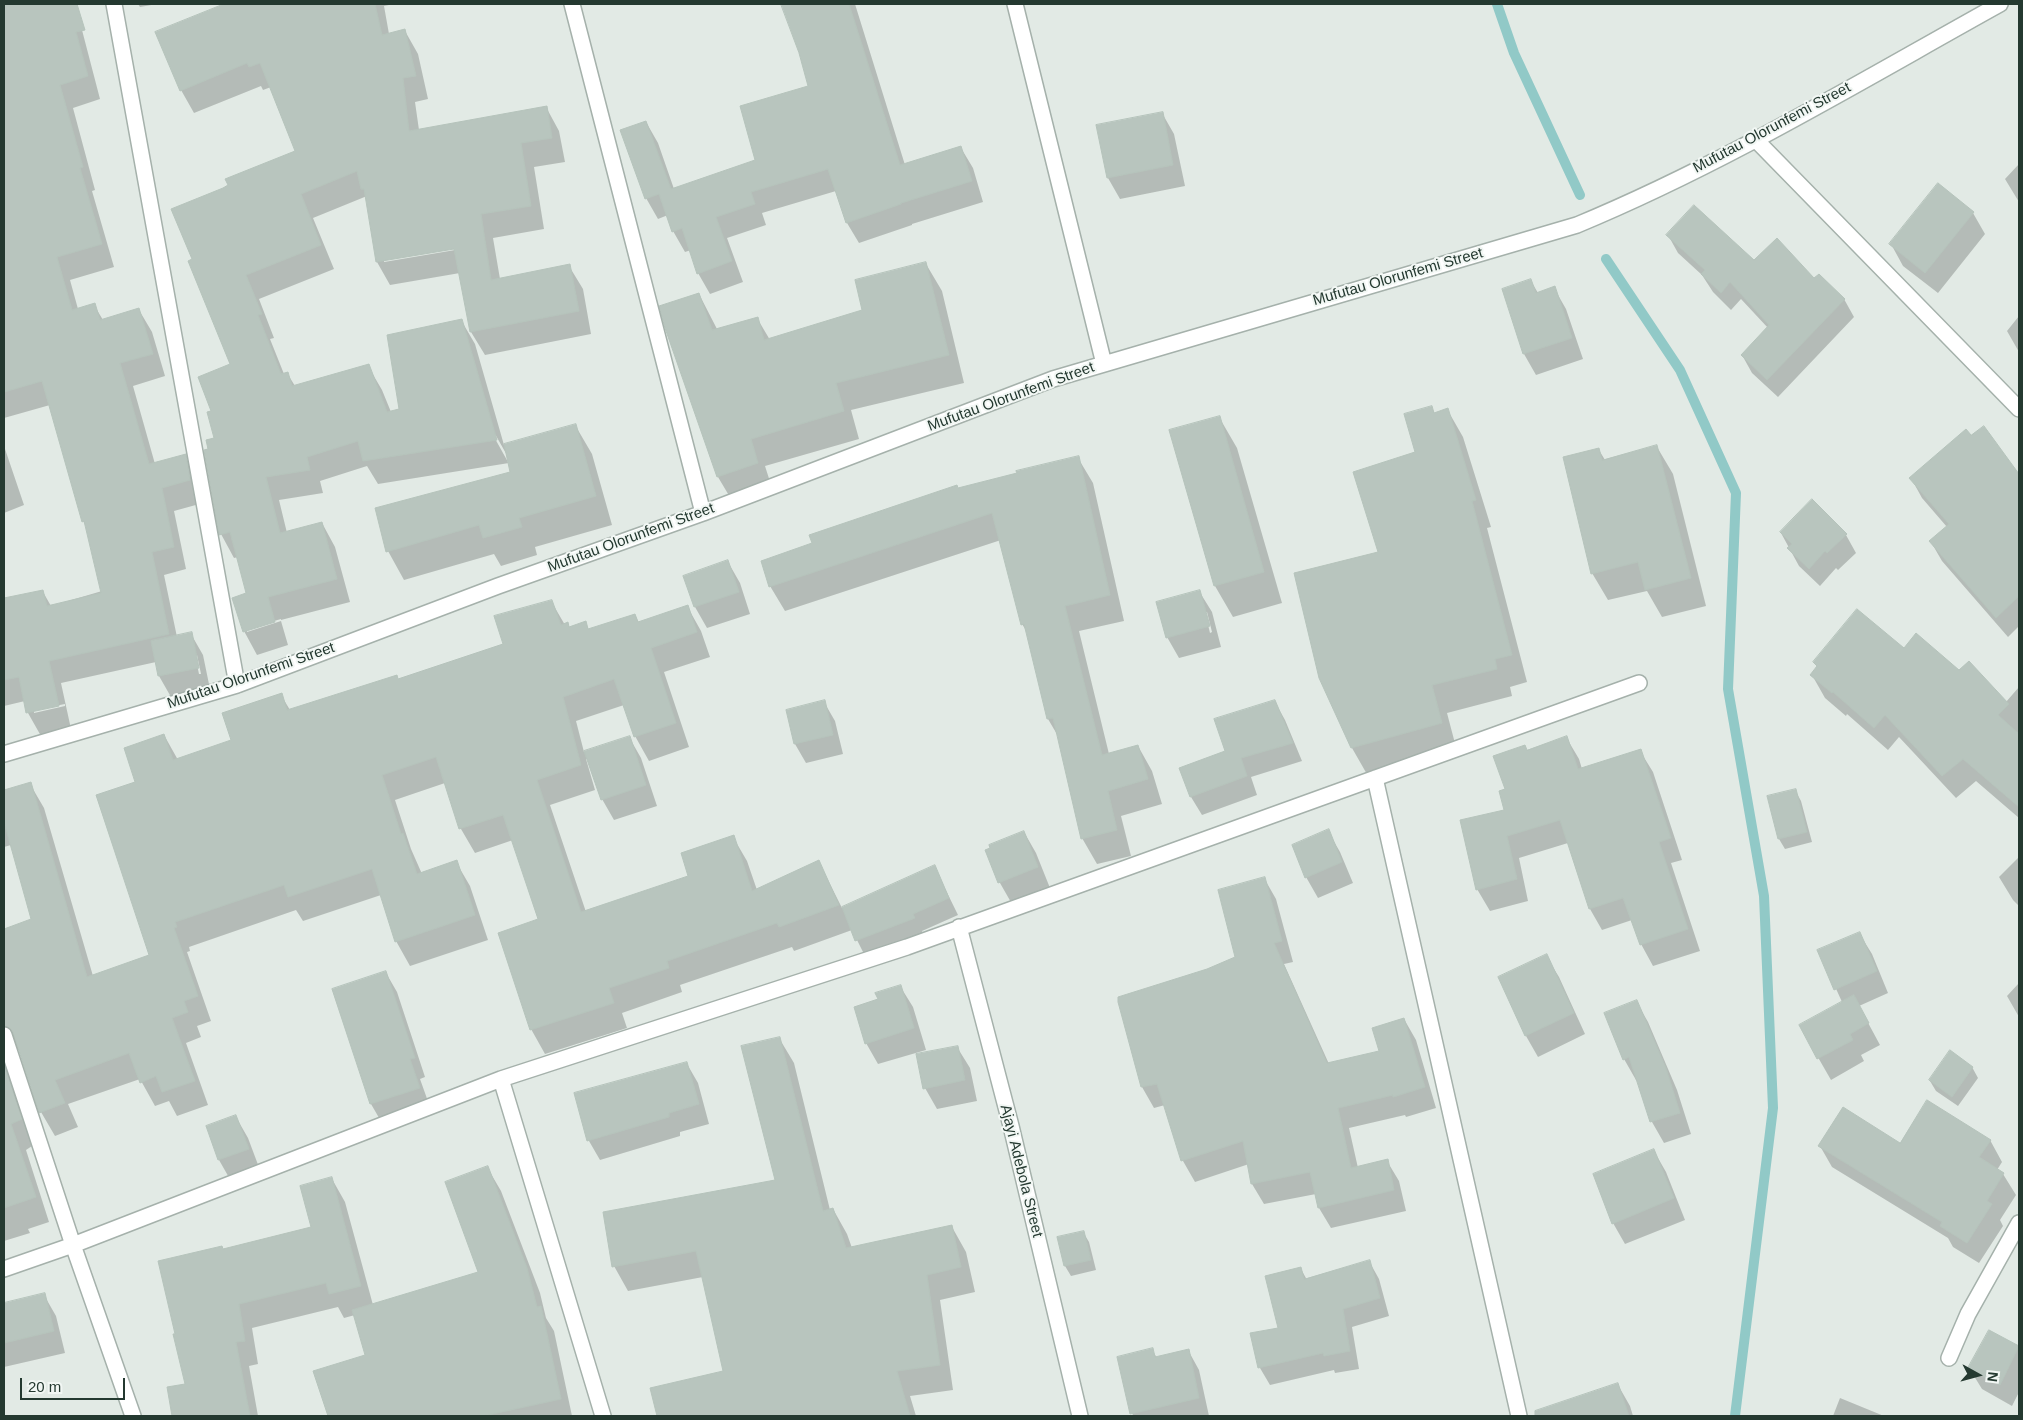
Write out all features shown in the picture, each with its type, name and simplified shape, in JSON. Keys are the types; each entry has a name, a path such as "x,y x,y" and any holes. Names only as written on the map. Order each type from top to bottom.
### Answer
{"street":[{"path":"114,4 237,685"},
{"path":"572,4 703,512"},
{"path":"1015,4 1104,364"},
{"name":"Mufutau Olorunfemi Street","path":"4,754 237,685 498,586 703,512 1053,379 1577,225 1618,208 1755,139 2000,4"},
{"path":"1755,139 2019,409"},
{"path":"4,1269 74,1246 501,1079 907,947 1639,682"},
{"path":"1375,778 1519,1416"},
{"name":"Ajayi Adebola Street","path":"959,927 1011,1126 1080,1416"},
{"path":"4,1035 133,1416"},
{"path":"501,1079 603,1416"},
{"path":"1949,1358 1968,1314 2019,1223"}],"building":[{"path":"4,4 77,4 85,30 76,32 88,76 60,85 83,167 80,168 102,244 57,257 72,310 95,303 100,320 139,308 153,354 120,363 149,464 186,454 190,480 162,488 174,547 152,552 169,634 49,661 59,706 26,713 19,677 4,680 4,598 43,590 47,606 101,593 84,521 82,522 42,381 4,392"},
{"path":"224,4 375,4 382,35 405,29 416,76 403,78 409,131 547,106 552,138 521,143 531,206 481,214 491,280 570,264 579,311 470,332 454,249 376,262 364,189 361,189 357,171 301,194 321,245 246,275 262,314 258,315 281,374 288,372 292,386 369,364 387,412 399,409 387,335 462,319 497,440 363,461 358,441 307,457 310,470 266,477 280,533 322,522 337,579 268,597 275,622 243,632 232,598 246,593 230,532 219,535 204,450 208,449 206,440 214,438 207,412 211,411 198,377 230,364 188,261 192,259 171,209 223,188 228,185 225,179 295,151 260,63 249,67 247,63 180,91 155,32"},
{"path":"781,4 849,4 900,165 961,146 972,181 901,203 846,223 828,169 751,192 755,204 716,217 732,261 697,274 682,228 672,232 659,194 645,199 620,130 646,121 671,189 755,160 740,106 808,86 799,53"},
{"path":"1163,112 1173,165 1107,178 1096,125"},
{"path":"1938,183 1974,212 1925,273 1889,244"},
{"path":"1694,205 1754,260 1777,238 1814,278 1819,274 1845,299 1767,380 1741,355 1769,325 1730,282 1721,293 1701,274 1705,270 1666,235"},
{"path":"926,262 949,355 836,383 844,411 751,439 758,463 717,477 659,306 699,293 712,330 758,317 764,340 862,310 855,280"},
{"path":"1531,279 1536,293 1555,286 1572,338 1523,354 1502,289"},
{"path":"1432,406 1434,413 1448,408 1476,500 1472,501 1512,655 1495,659 1497,669 1432,685 1442,723 1351,748 1319,678 1294,573 1378,552 1353,472 1415,452 1404,414"},
{"path":"1220,416 1264,572 1214,586 1169,430"},
{"path":"576,424 596,496 519,518 522,527 483,538 479,525 386,552 375,508 510,472 504,444"},
{"path":"1984,426 2019,474 2019,596 1996,618 1929,541 1949,524 1909,478 1966,429 1971,435"},
{"path":"1657,445 1691,578 1645,590 1638,562 1591,574 1563,457 1599,448 1602,460"},
{"path":"1079,456 1110,595 1065,606 1102,755 1138,745 1148,779 1108,791 1117,830 1081,839 1053,718 1047,719 1024,624 1021,625 992,513 769,587 761,561 812,543 809,535 957,485 958,488 1017,473 1016,471"},
{"path":"1812,499 1847,534 1827,553 1825,551 1809,569 1787,548 1792,544 1780,532"},
{"path":"728,560 739,592 694,607 683,576"},
{"path":"1200,590 1210,626 1166,638 1156,602"},
{"path":"552,600 561,625 568,622 569,627 586,621 588,629 635,614 638,622 688,605 697,632 651,648 676,723 634,737 614,679 563,697 581,765 537,780 581,912 688,876 681,853 734,835 752,891 819,860 839,905 779,927 777,923 667,961 669,968 609,988 614,1003 530,1030 498,933 538,919 503,815 459,829 436,757 382,775 401,834 403,833 417,874 457,860 475,915 395,942 372,869 288,897 284,885 175,922 177,927 174,928 198,996 184,1001 188,1012 172,1018 195,1081 162,1092 156,1076 140,1083 129,1053 55,1080 65,1103 39,1113 13,1032 10,1028 4,1026 4,929 31,919 4,822 4,790 31,782 87,977 149,955 96,795 135,782 124,748 164,734 173,760 231,740 222,713 282,693 287,710 397,675 398,679 503,644 494,616"},
{"path":"1857,609 1904,648 1916,633 1959,670 1969,661 2009,704 1998,715 2019,734 2019,807 1963,759 1942,776 1885,715 1874,728 1833,692 1810,675 1817,666 1813,662"},
{"path":"192,632 199,668 158,676 151,641"},
{"path":"825,700 833,735 794,744 786,710"},
{"path":"1275,700 1293,743 1241,758 1247,776 1190,797 1179,768 1225,751 1214,719"},
{"path":"630,736 646,785 601,800 584,751"},
{"path":"1567,736 1578,769 1641,749 1671,838 1659,842 1688,929 1640,945 1623,898 1589,909 1560,820 1507,836 1517,879 1476,890 1460,820 1504,810 1499,791 1505,789 1493,756 1525,745 1527,750"},
{"path":"1796,789 1807,832 1778,839 1767,796"},
{"path":"1329,829 1342,862 1305,878 1292,845"},
{"path":"1024,831 1038,867 998,883 985,850 990,848 989,845"},
{"path":"935,865 949,898 913,914 915,918 855,941 842,907"},
{"path":"1265,877 1282,941 1274,943 1327,1063 1379,1051 1372,1028 1404,1018 1425,1087 1393,1097 1393,1095 1338,1108 1351,1168 1388,1159 1394,1190 1318,1208 1310,1172 1251,1184 1243,1141 1181,1161 1157,1084 1141,1087 1118,997 1207,969 1235,957 1218,890"},
{"path":"1860,932 1877,971 1834,990 1817,950"},
{"path":"1547,954 1574,1013 1525,1036 1498,977"},
{"path":"386,971 415,1058 410,1059 420,1088 370,1104 332,989"},
{"path":"901,985 914,1028 865,1044 854,1007 878,999 875,993"},
{"path":"1854,995 1869,1023 1850,1034 1853,1040 1817,1059 1799,1025"},
{"path":"1637,1000 1666,1068 1680,1113 1650,1122 1629,1057 1623,1060 1604,1013"},
{"path":"780,1037 823,1211 833,1208 846,1248 952,1225 961,1267 927,1275 940,1365 897,1371 910,1416 657,1416 650,1388 723,1371 696,1251 612,1267 603,1212 775,1180 741,1046"},
{"path":"958,1046 965,1080 923,1089 916,1054"},
{"path":"1950,1050 1973,1067 1952,1097 1929,1080"},
{"path":"687,1062 699,1104 669,1113 669,1117 587,1141 574,1093"},
{"path":"4,1064 22,1119 11,1124 36,1197 4,1208"},
{"path":"1927,1100 1991,1140 1979,1157 2004,1173 1987,1201 1992,1204 1967,1243 1940,1226 1942,1222 1818,1146 1843,1107 1900,1143"},
{"path":"236,1115 249,1149 218,1160 206,1126"},
{"path":"1654,1149 1674,1198 1612,1224 1593,1174"},
{"path":"488,1166 527,1268 537,1307 541,1306 561,1399 483,1416 328,1416 313,1371 365,1355 352,1310 478,1272 445,1182"},
{"path":"332,1177 361,1286 329,1294 326,1283 239,1304 245,1341 236,1342 250,1416 172,1416 167,1387 185,1384 158,1261 222,1246 223,1249 311,1227 300,1186"},
{"path":"1084,1231 1091,1260 1064,1266 1057,1237"},
{"path":"1370,1260 1380,1298 1343,1309 1350,1351 1324,1356 1323,1353 1258,1368 1250,1333 1278,1328 1265,1276 1301,1267 1304,1279"},
{"path":"45,1293 54,1331 4,1343 4,1303"},
{"path":"1989,1330 2019,1346 2000,1385 1968,1368"},
{"path":"1153,1348 1155,1357 1189,1349 1199,1398 1130,1414 1117,1357"},
{"path":"1618,1383 1629,1416 1535,1416 1535,1411"}],"waterway":[{"path":"1497,4 1514,53 1580,195"},
{"path":"1606,259 1680,370 1736,493 1728,689 1764,896 1773,1108 1735,1416"}]}
